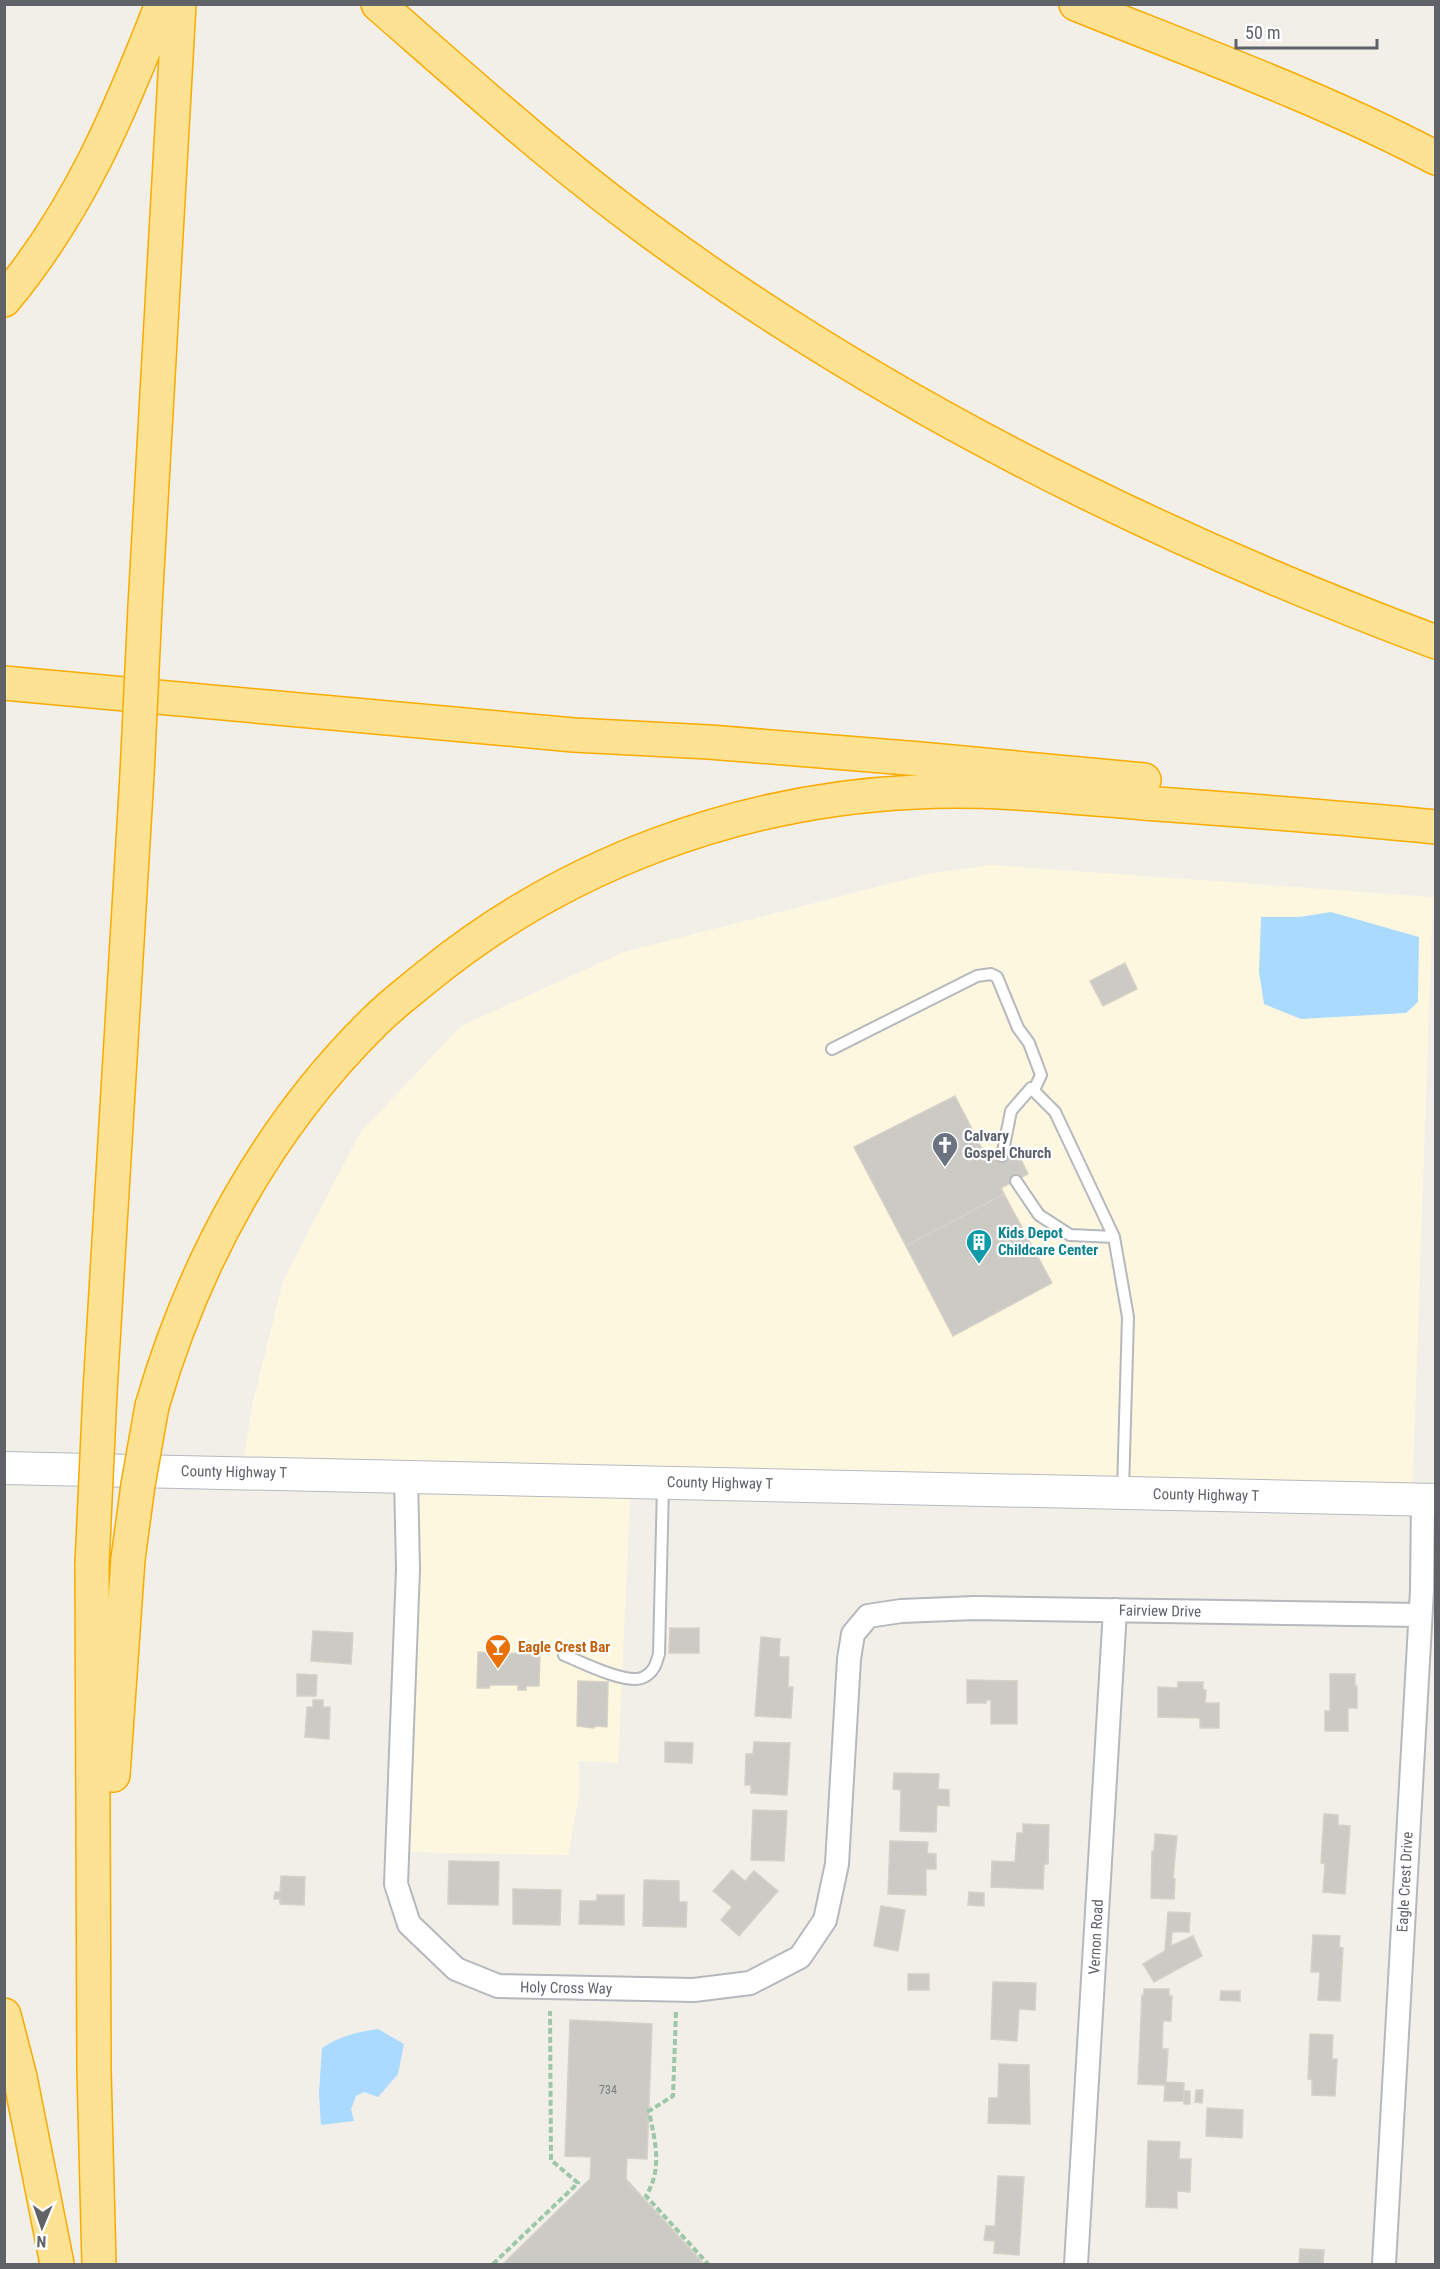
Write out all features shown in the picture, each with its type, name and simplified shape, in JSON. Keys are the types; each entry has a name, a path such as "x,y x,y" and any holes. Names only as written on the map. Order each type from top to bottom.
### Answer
{"highway":[{"path":"4,300 56,230 98,158 132,81 162,4"},
{"path":"99,2265 94,2070 92,1564 179,4"},
{"path":"378,4 551,156 644,226 792,327 874,378 1034,465 1169,531 1273,578 1436,642"},
{"path":"1076,4 1292,92 1400,139 1436,158"},
{"path":"4,683 574,735 709,742 920,759 1175,783 1436,816"},
{"path":"94,2070 128,1559 152,1406 182,1314 214,1244 251,1179 277,1138 341,1058 376,1020 459,951 516,913 629,855 734,819 783,808 853,797 917,792 1020,794 1436,827"},
{"path":"4,2015 20,2077 57,2265"}],"main road":[{"name":"County Highway T","path":"4,1467 1429,1500"}],"street":[{"name":"Holy Cross Way","path":"406,1476 408,1569 396,1884 409,1924 456,1969 498,1986 694,1990 750,1983 800,1957 825,1920 837,1864 849,1659 853,1634 868,1616 901,1611"},
{"name":"Eagle Crest Drive","path":"1384,2265 1420,1615 1429,1500"},
{"name":"Fairview Drive","path":"901,1611 975,1608 1420,1615"},
{"name":"Vernon Road","path":"1076,2265 1115,1610"}],"lane":[{"path":"832,1049 977,975 991,974 997,977 1018,1028 1029,1043 1037,1064 1041,1075 1034,1090"},
{"path":"1002,1156 1011,1111 1032,1088 1034,1090"},
{"path":"1034,1090 1055,1112 1114,1237 1128,1317 1123,1493"},
{"path":"1016,1180 1040,1215 1070,1234 1114,1237"},
{"path":"564,1655 629,1679 642,1678 653,1670 659,1654 663,1482"}],"path":[{"path":"493,2265 578,2183 551,2160 550,2011"},
{"path":"676,2012 673,2096 649,2111 656,2148 655,2181 646,2196 708,2265"}],"shaded area":[{"path":"991,865 1433,897 1412,1500 631,1481 618,1763 579,1761 579,1795 568,1855 397,1852 406,1476 242,1472 252,1406 283,1281 360,1133 461,1026 624,952 931,873"}],"water":[{"path":"1331,912 1419,937 1418,1002 1406,1013 1301,1019 1264,1004 1259,972 1261,917 1299,917"},
{"path":"378,2029 404,2044 398,2074 378,2097 364,2092 356,2096 351,2109 354,2121 321,2125 319,2093 322,2048 349,2035"}],"building":[{"path":"1125,963 1137,989 1103,1006 1090,981"},
{"name":"Calvary Gospel Church","path":"955,1096 989,1162 1016,1149 1028,1174 1001,1188 1004,1194 906,1246 854,1147"},
{"name":"Kids Depot Childcare Center","path":"1004,1194 1052,1283 953,1336 906,1246"},
{"path":"670,1628 699,1628 699,1653 669,1653"},
{"path":"313,1631 353,1633 351,1664 311,1661"},
{"path":"761,1637 780,1639 779,1657 789,1657 788,1687 793,1687 791,1718 755,1716"},
{"path":"496,1648 509,1649 509,1653 540,1654 539,1686 526,1686 526,1690 518,1690 518,1685 490,1685 489,1688 477,1688 478,1652 496,1653"},
{"path":"297,1674 317,1675 316,1696 297,1696"},
{"path":"1330,1674 1355,1674 1357,1708 1348,1708 1348,1731 1325,1731 1325,1711 1330,1711"},
{"path":"967,1680 1017,1681 1017,1724 991,1724 991,1700 986,1700 986,1703 967,1703"},
{"path":"578,1681 608,1682 607,1727 577,1726"},
{"path":"1178,1682 1203,1682 1203,1690 1206,1690 1205,1703 1219,1703 1219,1728 1200,1728 1200,1718 1158,1717 1158,1687 1178,1688"},
{"path":"313,1700 323,1700 323,1707 330,1707 329,1739 305,1737 307,1707 313,1707"},
{"path":"665,1742 693,1743 692,1763 665,1762"},
{"path":"754,1742 790,1743 787,1795 751,1793 751,1785 745,1785 746,1754 753,1754"},
{"path":"894,1773 939,1774 938,1789 949,1790 949,1806 937,1805 936,1832 900,1831 901,1790 893,1789"},
{"path":"753,1810 787,1811 784,1861 751,1860"},
{"path":"1324,1814 1338,1815 1338,1825 1350,1826 1345,1894 1323,1892 1325,1864 1321,1863"},
{"path":"1023,1824 1049,1825 1048,1864 1044,1864 1043,1889 991,1887 992,1861 1015,1862 1017,1833 1023,1833"},
{"path":"1155,1834 1177,1836 1173,1878 1175,1879 1174,1899 1151,1898 1152,1851 1154,1851"},
{"path":"890,1841 928,1842 927,1853 936,1854 936,1869 926,1869 926,1895 888,1894"},
{"path":"449,1861 499,1862 498,1905 448,1904"},
{"path":"732,1870 745,1881 754,1871 778,1891 739,1936 721,1920 732,1907 713,1891"},
{"path":"281,1876 305,1877 304,1905 280,1904 280,1899 274,1899 275,1892 280,1892"},
{"path":"644,1880 679,1881 679,1902 687,1902 686,1927 643,1926"},
{"path":"513,1889 561,1890 560,1925 513,1924"},
{"path":"969,1892 984,1893 984,1906 968,1905"},
{"path":"597,1895 624,1895 624,1925 579,1924 580,1901 597,1901"},
{"path":"881,1906 905,1910 898,1951 874,1946"},
{"path":"1168,1912 1190,1913 1189,1932 1172,1932 1171,1946 1193,1936 1202,1956 1154,1982 1143,1964 1165,1951"},
{"path":"1313,1935 1340,1936 1339,1947 1343,1948 1340,2001 1318,2000 1320,1972 1311,1972"},
{"path":"908,1974 929,1974 929,1990 908,1990"},
{"path":"993,1982 1036,1983 1035,2010 1019,2009 1017,2041 991,2039"},
{"path":"1144,1989 1169,1989 1169,1996 1172,1996 1171,2021 1163,2021 1162,2049 1168,2049 1166,2082 1184,2083 1183,2101 1164,2101 1165,2085 1138,2084"},
{"path":"1221,1991 1240,1991 1240,2001 1220,2000"},
{"path":"570,2020 652,2024 647,2159 627,2158 626,2179 704,2264 503,2264 590,2179 591,2157 565,2156"},
{"path":"1310,2034 1333,2035 1332,2059 1337,2059 1335,2096 1312,2095 1312,2080 1308,2079"},
{"path":"999,2064 1029,2065 1030,2124 988,2123 989,2098 998,2098"},
{"path":"1196,2090 1203,2090 1202,2103 1195,2102"},
{"path":"1184,2091 1190,2091 1190,2104 1184,2104"},
{"path":"1207,2108 1243,2110 1242,2138 1206,2136"},
{"path":"1148,2141 1180,2142 1179,2159 1191,2159 1190,2192 1177,2191 1177,2208 1146,2207"},
{"path":"998,2176 1024,2177 1019,2255 994,2253 995,2241 984,2240 986,2226 995,2226"},
{"path":"1300,2249 1324,2250 1323,2264 1299,2264"}],"place":[{"name":"Calvary Gospel Church","path":"945,1168"},
{"name":"Kids Depot Childcare Center","path":"979,1265"},
{"name":"Eagle Crest Bar","path":"498,1670"}]}
